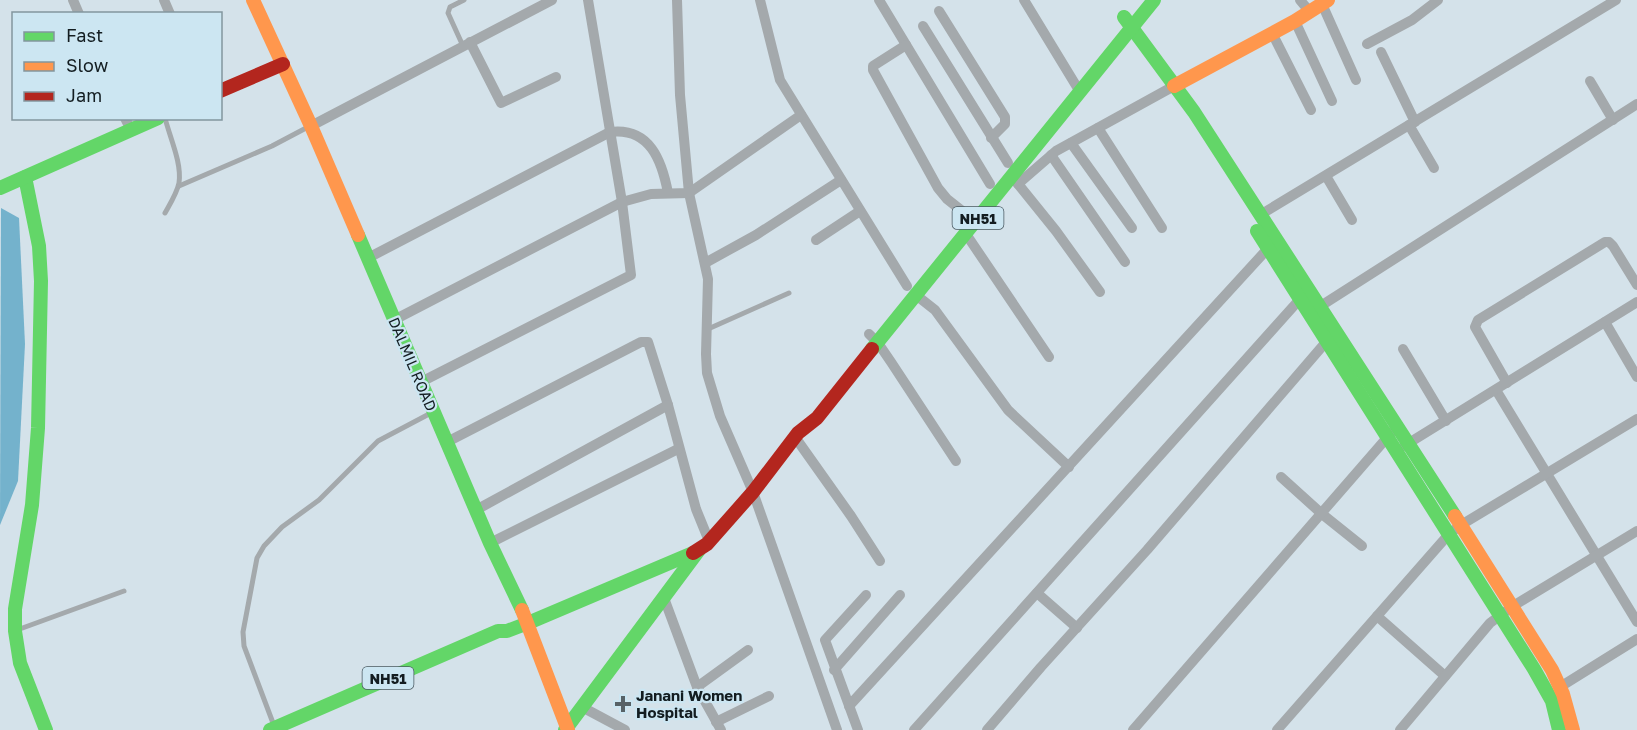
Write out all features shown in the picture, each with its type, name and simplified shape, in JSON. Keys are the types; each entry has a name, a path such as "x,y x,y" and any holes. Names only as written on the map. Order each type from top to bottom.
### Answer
{"main road":[{"name":"DALMIL ROAD","path":"253,0 311,126 490,543 528,623 567,729"},
{"name":"NH51","path":"1128,22 1137,0"},
{"name":"NH51","path":"912,290 966,234 1010,172 1128,22 1154,0"},
{"path":"1174,86 1295,21 1325,2"},
{"path":"1128,22 1182,99 1194,112 1260,215 1300,299 1314,310 1326,342 1545,688 1552,701 1559,730"},
{"path":"222,90 282,64"},
{"path":"1182,99 1190,123 1314,310 1398,425 1513,606 1552,670 1560,687 1573,730"},
{"path":"0,188 128,124 148,120"},
{"name":"NH51","path":"273,729 302,723 452,657 498,631 507,631 528,623 704,546 753,492 796,435 817,418 873,338 912,290 990,184 1010,172"},
{"path":"25,177 39,246 38,429 32,505 18,580 15,631 20,663 46,730"},
{"path":"567,729 704,546"}],"street":[{"path":"311,126 552,0"},
{"path":"421,382 631,275 622,202 588,0"},
{"path":"676,0 680,95 689,193 708,279 706,354 711,391 753,492 837,730"},
{"path":"760,0 780,80 860,211 912,290 935,310 1008,410 1069,466"},
{"path":"879,0 990,184"},
{"path":"1024,0 1077,87"},
{"path":"1300,0 1310,12"},
{"path":"1367,44 1412,20 1438,0"},
{"path":"1260,215 1616,0"},
{"path":"1325,2 1356,80"},
{"path":"939,11 1005,117 1005,124 991,138"},
{"path":"1295,21 1332,101"},
{"path":"923,26 1010,172 1100,292"},
{"path":"1272,33 1311,110"},
{"path":"467,44 501,104 556,77"},
{"path":"906,45 873,66 873,70 938,188 966,214"},
{"path":"1381,52 1434,168"},
{"path":"1590,81 1612,120"},
{"path":"1010,172 1051,155 1174,86"},
{"path":"1314,310 1637,104"},
{"path":"394,320 622,202 636,196 689,193 801,116"},
{"path":"1098,128 1162,228"},
{"path":"368,258 610,132 627,133 648,142 663,169 668,193"},
{"path":"1071,143 1132,228"},
{"path":"1051,155 1125,262"},
{"path":"1326,176 1352,220"},
{"path":"705,263 756,235 841,180"},
{"path":"816,240 860,211"},
{"path":"966,234 1049,357"},
{"path":"1507,383 1475,327 1478,320 1605,242 1613,246 1637,285"},
{"path":"849,706 1272,244"},
{"path":"914,730 1300,299"},
{"path":"1396,451 1637,302"},
{"path":"1605,322 1637,377"},
{"path":"873,338 956,461"},
{"path":"447,442 645,341 648,342 668,405 704,546"},
{"path":"987,730 1147,550 1326,342"},
{"path":"1402,349 1446,421"},
{"path":"1496,390 1637,622"},
{"path":"476,510 668,405"},
{"path":"1276,730 1449,534 1637,418"},
{"path":"1133,730 1398,425"},
{"path":"796,435 880,561"},
{"path":"490,543 678,449"},
{"path":"1281,477 1362,546"},
{"path":"1400,730 1490,623 1513,606 1637,531"},
{"path":"1037,592 1077,628"},
{"path":"858,730 825,644 826,636 866,595"},
{"path":"834,669 900,595"},
{"path":"664,598 697,687 718,726 768,696"},
{"path":"1377,616 1445,676"},
{"path":"1560,687 1637,639"},
{"path":"697,687 748,650"},
{"path":"582,707 626,730"}],"lane":[{"path":"464,0 450,7 448,13 467,44"},
{"path":"165,213 179,186 178,166 166,120"},
{"path":"179,186 272,146 311,126"},
{"path":"706,330 789,293"},
{"path":"273,729 244,646 243,632 257,558 264,546 282,527 319,500 378,441 433,411"},
{"path":"15,631 124,591"}],"water":[{"path":"1,208 19,218 25,344 18,481 0,525"}],"traffic: fast":[{"path":"872,349 1154,0"},
{"path":"1124,17 1194,112 1455,516"},
{"path":"0,188 153,120"},
{"path":"25,177 39,246 41,281 38,428 32,505 15,609 15,631 20,663 46,730"},
{"path":"1257,231 1534,669 1552,701 1559,730"},
{"path":"358,235 490,543 522,610"},
{"path":"565,730 699,550"},
{"path":"270,730 498,631 507,631 528,623 693,553"}],"traffic: slow":[{"path":"253,0 358,235"},
{"path":"1174,86 1295,21 1328,0"},
{"path":"1455,516 1552,670 1563,694 1573,730"},
{"path":"522,610 568,730"}],"traffic: jam":[{"path":"222,90 283,64"},
{"path":"693,553 707,544 753,492 798,433 817,418 872,349"}],"place":[{"name":"Janani Women Hospital","path":"623,704"}]}
